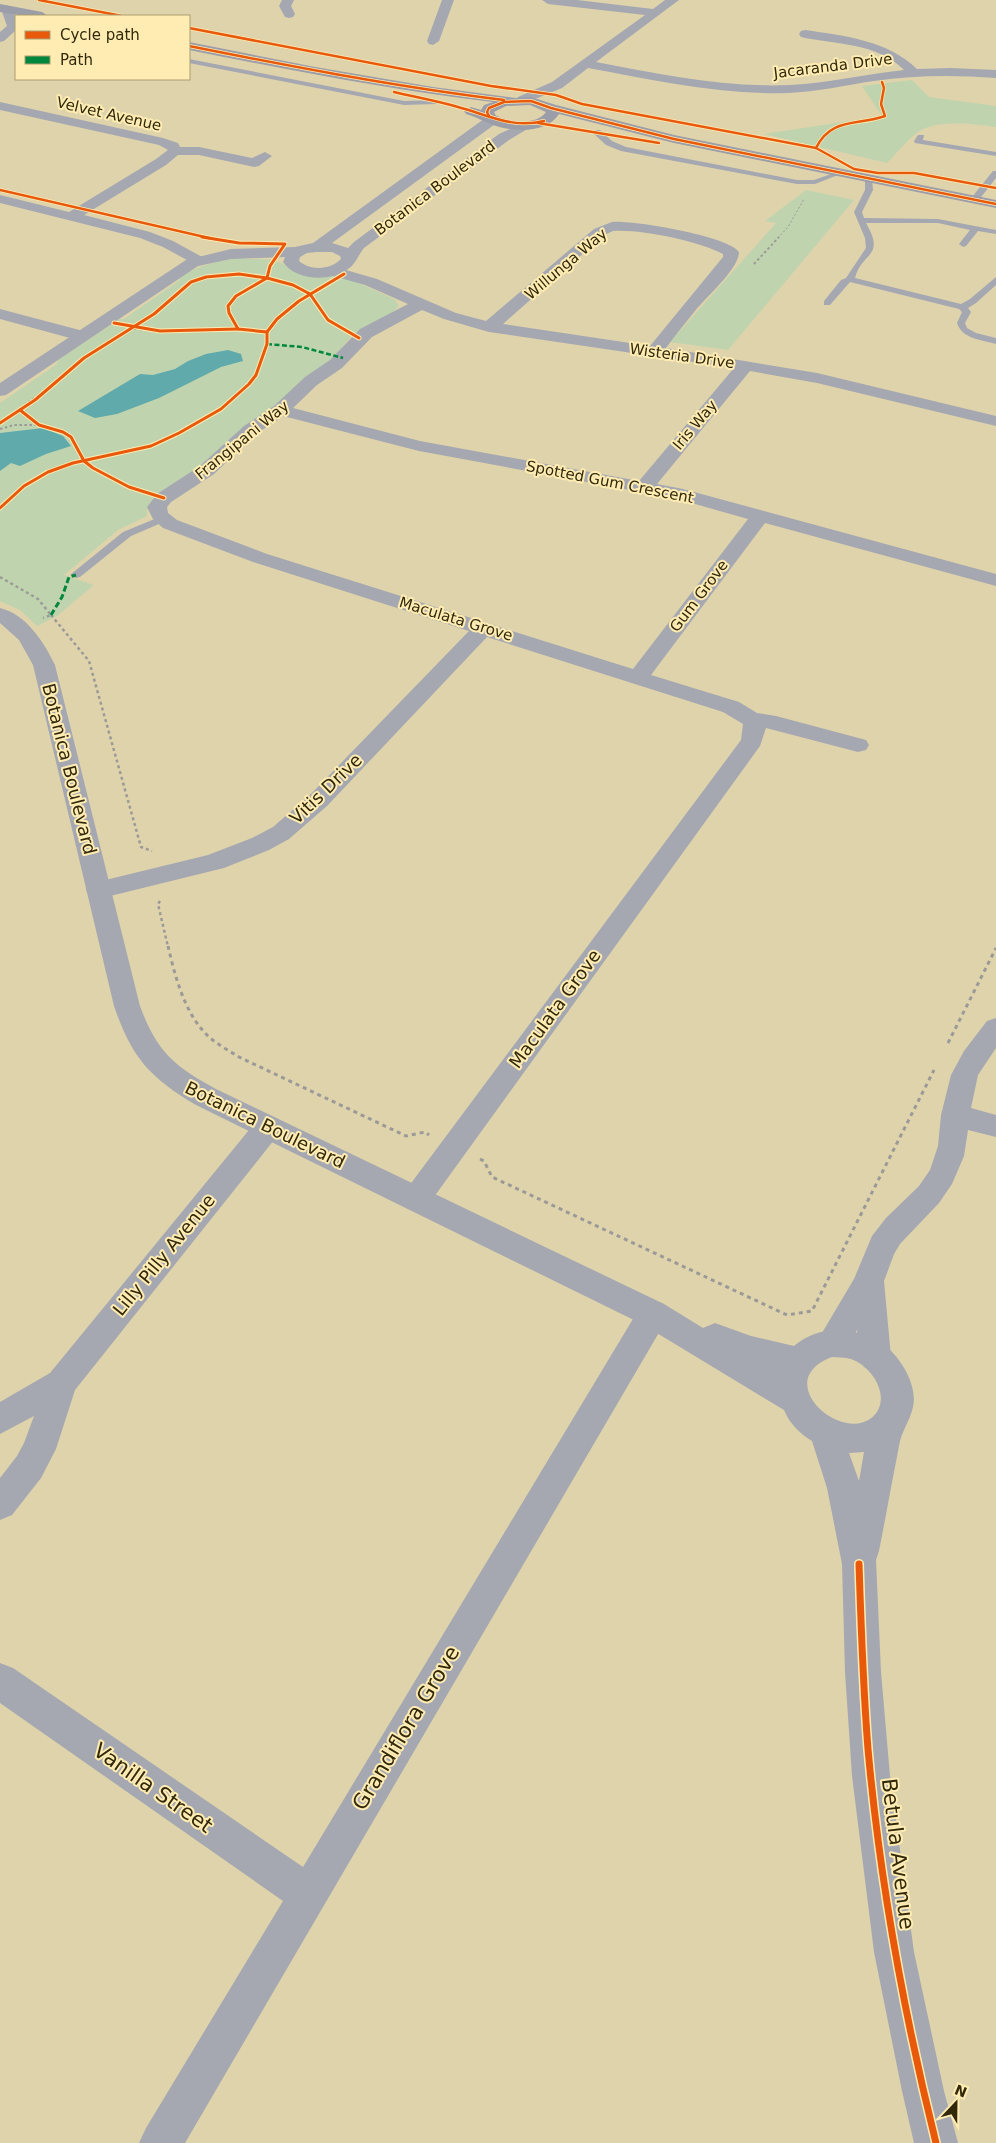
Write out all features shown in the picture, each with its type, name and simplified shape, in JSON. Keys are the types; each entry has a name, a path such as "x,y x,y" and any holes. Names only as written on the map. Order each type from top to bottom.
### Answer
{"main road":[{"path":"3,8 37,15"},
{"path":"190,46 315,71 442,92 518,100 674,139 996,204"},
{"path":"315,71 436,102 504,123 532,124 597,132 834,175 863,177"},
{"path":"491,118 487,112 489,108 504,102 518,100"},
{"path":"532,124 552,117 553,112 549,107"}],"street":[{"path":"288,0 285,6 289,14"},
{"path":"434,40 448,0"},
{"path":"548,0 654,14"},
{"path":"518,100 557,85 674,0"},
{"path":"0,39 15,31 3,8"},
{"path":"806,34 856,43 886,52 905,63 914,73"},
{"name":"Jacaranda Drive","path":"586,64 703,85 748,90 811,87 863,78 914,73 964,72 996,74"},
{"path":"549,107 557,85"},
{"name":"Velvet Avenue","path":"0,106 163,142 173,146 175,151 199,151 254,163 265,156"},
{"name":"Botanica Boulevard","path":"317,247 410,180 491,118"},
{"name":"Botanica Boulevard","path":"343,266 359,245 504,137 532,124"},
{"path":"72,216 161,162 175,151"},
{"path":"410,180 438,186"},
{"path":"0,199 156,238 198,261"},
{"name":"Willunga Way","path":"489,327 599,232 609,226 634,227 714,244 731,252 731,257 725,267 690,306 654,352"},
{"path":"0,391 182,269 198,261 225,255 253,253 294,257 317,247 335,248 347,253 343,266 306,271 299,269 294,257"},
{"name":"Wisteria Drive","path":"343,266 371,282 420,304 450,316 489,327 746,365 817,378 996,421"},
{"name":"Frangipani Way","path":"163,508 250,430 280,410 311,381 336,364 360,338 382,323 420,304"},
{"path":"0,314 81,336"},
{"name":"Iris Way","path":"645,486 746,365"},
{"name":"Spotted Gum Crescent","path":"280,410 419,446 645,486 996,580"},
{"name":"Maculata Grove","path":"163,508 170,524 260,558 731,707 751,719 776,723 858,745"},
{"name":"Gum Grove","path":"638,677 760,516"},
{"name":"Botanica Boulevard","path":"0,614 20,628 31,640 44,665 127,1006 135,1032 146,1050 179,1082 653,1314 793,1398"},
{"name":"Vitis Drive","path":"98,890 223,859 254,847 281,833 319,800 482,628"},
{"name":"Maculata Grove","path":"416,1199 752,741 755,726 751,719"},
{"path":"832,1343 869,1282 883,1245 896,1228 933,1191 943,1174 954,1141 955,1115 959,1093 966,1072 977,1051 996,1028"},
{"path":"955,1115 996,1126"},
{"name":"Lilly Pilly Avenue","path":"0,1419 61,1383 268,1127"},
{"path":"869,1282 876,1357"},
{"name":"Botanica Boulevard","path":"653,1314 751,1350 798,1361"},
{"name":"Grandiflora Grove","path":"161,2143 307,1894 653,1314"},
{"path":"832,1343 847,1344 862,1349 876,1357 893,1378 897,1391 897,1404 894,1416 886,1426 874,1435 859,1439 842,1438 826,1433 806,1419 793,1398 791,1385 793,1372 798,1361 807,1352 818,1346 832,1343"},
{"name":"Lilly Pilly Avenue","path":"0,1504 30,1466 39,1449 61,1383"},
{"name":"Betula Avenue","path":"859,1564 886,1426"},
{"name":"Betula Avenue","path":"826,1433 844,1488 859,1564 867,1728 878,1834 894,1952 922,2092 936,2143"},
{"name":"Vanilla Street","path":"0,1681 307,1894"}],"lane":[{"path":"190,61 404,103 436,102"},
{"path":"922,137 918,141 996,154"},
{"path":"975,199 996,173"},
{"path":"850,279 851,274 870,248 869,238 858,212 869,190 863,177"},
{"path":"860,220 938,221 996,232"},
{"path":"964,244 976,228"},
{"path":"827,302 844,282 850,279 863,284 962,307 973,302 996,280"},
{"path":"962,307 966,312 961,323 963,329 973,335 996,341"},
{"name":"Frangipani Way","path":"76,575 163,508"}],"path":[{"path":"307,296 343,266"},
{"path":"250,276 280,281"},
{"path":"303,290 328,320 360,338"},
{"path":"139,324 132,328 149,331 238,329"},
{"path":"267,338 267,332 272,325"},
{"path":"0,423 20,410 52,384"},
{"path":"20,410 39,424 63,432 71,437 81,462 111,479 142,492 163,508"},
{"path":"0,429 14,425 39,424"},
{"path":"81,462 93,459"},
{"path":"0,577 34,596 42,605"}],"green space":[{"path":"912,80 929,97 996,106 996,127 956,124 935,125 918,132 887,163 764,134 882,116 862,86"},
{"path":"806,190 854,200 728,350 670,342 776,223 765,221"},
{"path":"239,258 274,260 288,266 350,279 394,299 399,305 389,315 369,324 356,333 345,343 336,356 206,463 156,496 148,505 147,516 118,530 64,575 94,585 57,616 37,626 20,610 0,601 0,403 57,364 58,360 120,319 124,319 180,280 180,277 208,264"}],"water":[{"path":"228,350 241,354 243,361 221,367 159,398 117,414 95,418 78,411 140,374 153,375 175,369 188,361 206,354"},
{"path":"43,428 63,436 71,446 46,454 20,466 11,463 0,471 0,433"}],"marked path":[{"path":"267,344 302,347 343,358"},
{"path":"51,615 62,597 69,577 76,575"}],"cycle path":[{"path":"39,0 117,15"},
{"path":"190,28 491,86 556,95 582,104 816,148 854,169 878,173 914,173 996,188"},
{"path":"190,46 315,71 433,91 504,100"},
{"path":"816,148 821,137 828,130 836,126 885,116 881,104 884,88 882,82"},
{"path":"394,92 476,112 513,124 533,124 544,121"},
{"path":"489,116 487,112 489,108 504,102 531,101 551,108 674,139 996,204"},
{"path":"538,123 659,143"},
{"path":"0,190 190,235 239,243 285,244 270,266 267,278 236,296 228,306 229,313 238,329 267,332"},
{"path":"0,423 35,400 84,358 154,314 191,282 206,277 239,274 267,278 293,285 310,294 328,320 359,338"},
{"path":"0,508 24,486 48,472 73,463 151,446 179,433 221,409 249,384 256,375 267,344 267,332 277,319 299,301 344,274"},
{"path":"114,323 160,331 238,329"},
{"path":"20,410 39,425 63,432 71,437 84,461 93,468 129,487 164,498"},
{"path":"859,1564 866,1724 877,1823 897,1961 936,2143"}]}
